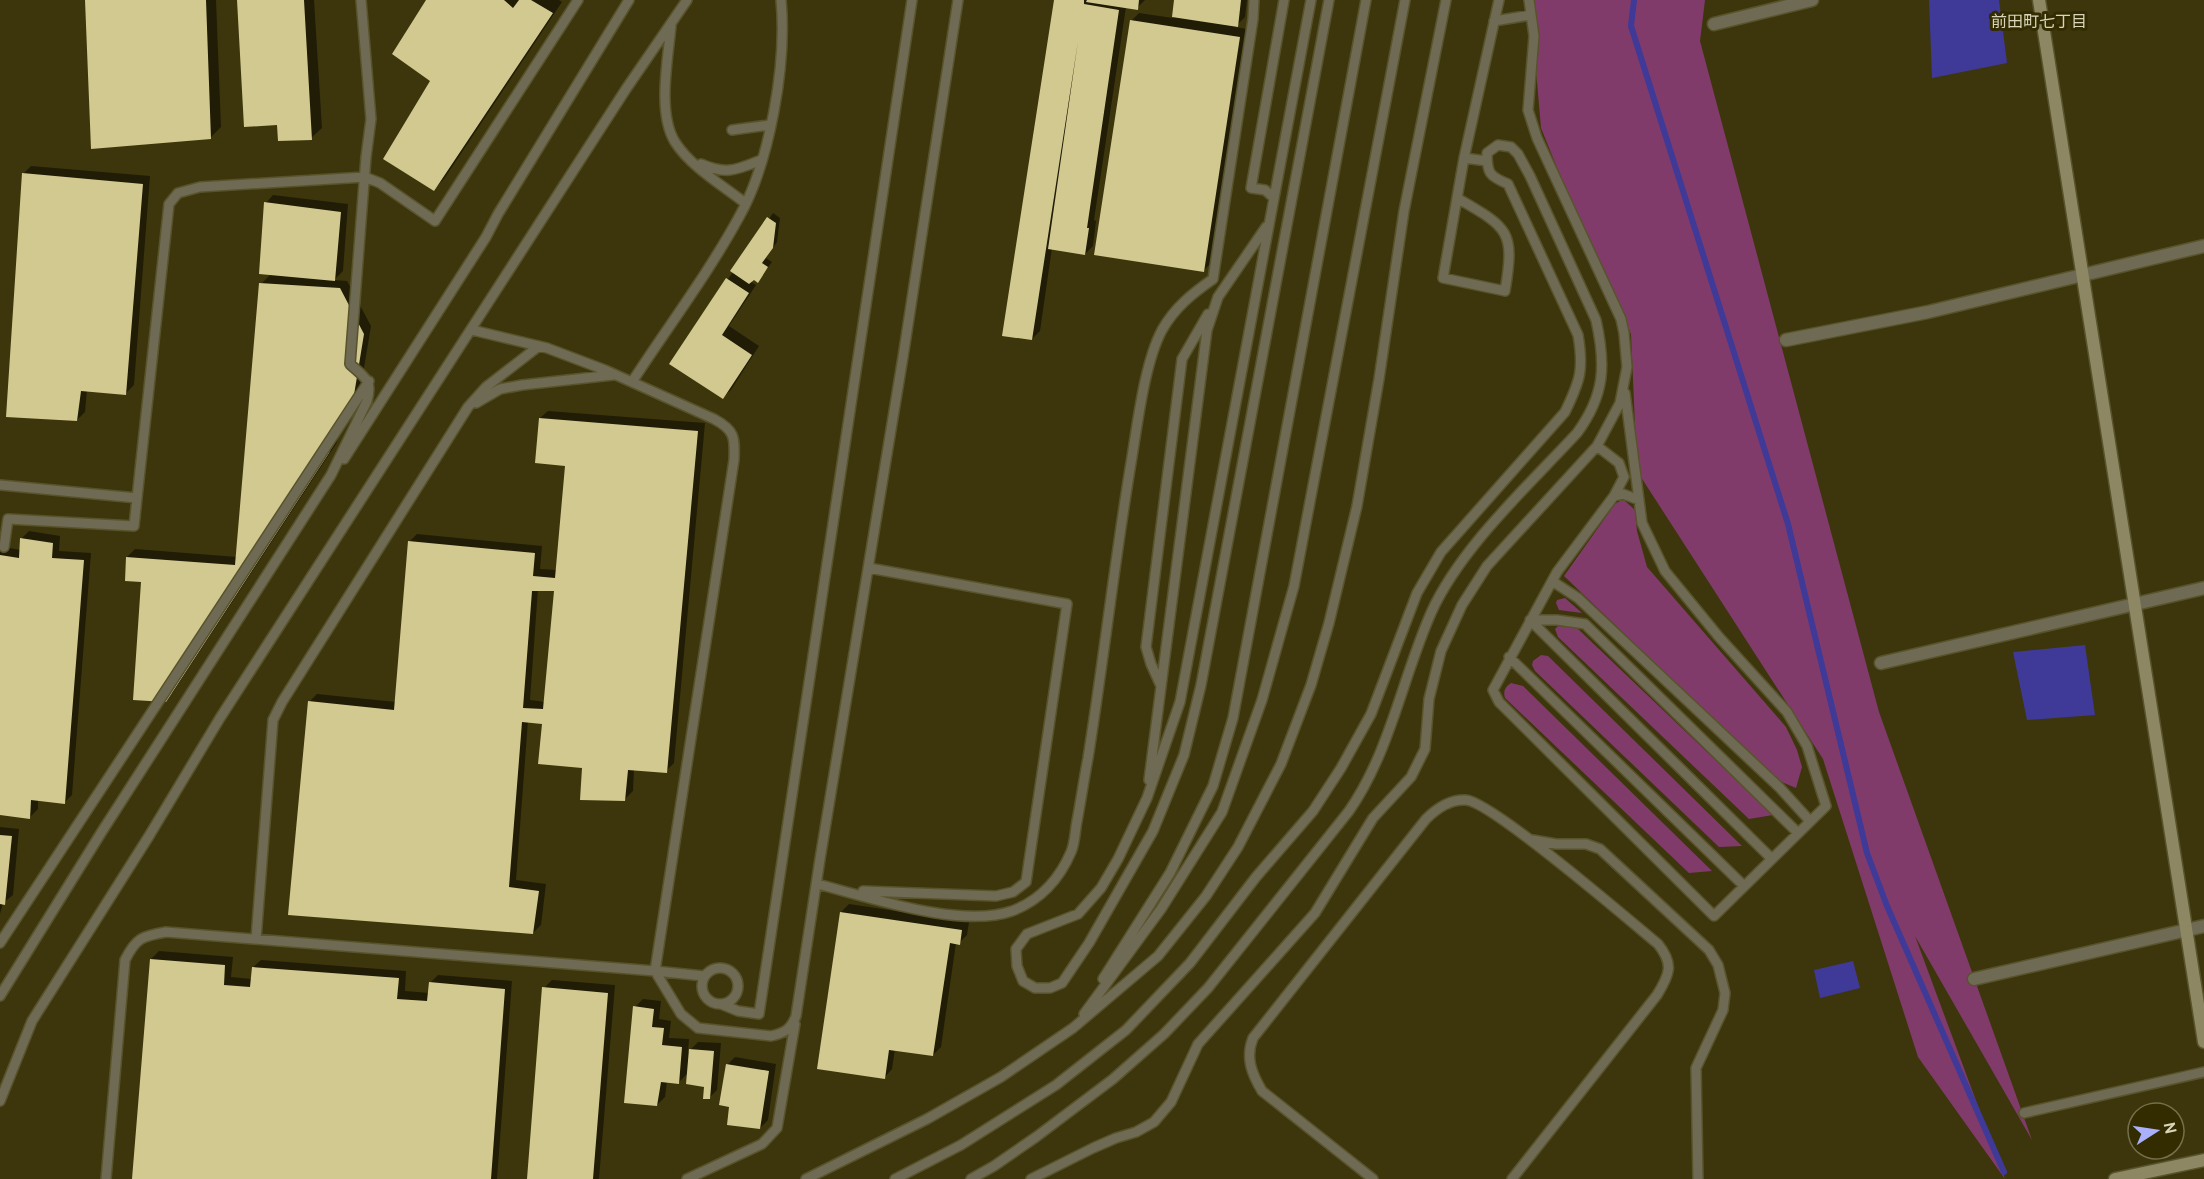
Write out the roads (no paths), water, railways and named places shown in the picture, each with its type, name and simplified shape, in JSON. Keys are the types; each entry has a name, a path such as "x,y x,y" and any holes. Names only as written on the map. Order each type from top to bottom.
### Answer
{"street":[{"path":"1714,24 1812,0"},
{"path":"2039,0 2204,1042"},
{"path":"1786,340 1928,312 2204,246"},
{"path":"1881,663 2204,588"},
{"path":"1974,979 2204,926"},
{"path":"2115,1179 2159,1174 2204,1160"}],"lane":[{"path":"0,996 101,833 331,475 368,401 369,381 350,364 371,119 361,0"},
{"path":"4,548 8,519 134,526 169,204 178,193 200,187 365,177 380,183 435,221 578,0"},
{"path":"331,475 348,454 486,237 629,0"},
{"path":"0,1101 32,1021 149,836 220,718 626,89 687,0"},
{"path":"632,382 717,253 746,203 761,160 779,81 784,27 781,0"},
{"path":"721,1004 727,1003 736,995 738,989 736,977 727,969 721,968 710,971 704,976 702,992 709,1001 738,1011 759,1014 912,0"},
{"path":"687,1179 762,1144 777,1128 869,568 958,0"},
{"path":"816,884 930,913 978,918 1010,912 1035,901 1062,870 1072,849 1097,701 1115,554 1142,394 1162,331 1177,308 1214,279 1252,31 1254,0"},
{"path":"1274,198 1265,190 1251,188 1284,0"},
{"path":"1311,0 1180,702 1147,798 1118,859 1101,888 1078,914 1027,934 1016,949 1017,966 1023,981 1035,988 1050,988 1062,983 1071,972 1153,831 1184,755 1201,685 1329,0"},
{"path":"1073,1028 1170,873 1213,786 1233,718 1366,0"},
{"path":"1073,1028 1161,909 1222,812 1262,700 1294,586 1405,0"},
{"path":"806,1179 936,1114 1001,1077 1073,1028 1158,956 1206,896 1238,847 1281,764 1311,685 1329,623 1357,506 1404,211 1446,0"},
{"path":"1457,198 1485,214 1500,226 1507,237 1510,260 1505,291 1443,278 1457,198 1464,158 1499,0"},
{"path":"1529,0 1534,36 1528,110 1537,138 1620,319 1627,352 1624,388 1642,523 1665,571 1719,637 1787,712 1807,746 1826,806 1714,916 1499,702 1493,690 1552,581 1614,496 1624,477 1619,463 1597,446"},
{"path":"1494,21 1531,15"},
{"path":"672,24 665,108 674,140 688,158 746,203"},
{"path":"732,129 770,126"},
{"path":"895,1179 961,1145 1056,1085 1126,1030 1190,963 1256,877 1313,812 1341,768 1371,714 1417,592 1441,552 1565,412 1577,388 1582,360 1578,335 1508,184 1493,178 1487,168 1487,153 1498,145 1511,147 1518,154 1596,320 1603,369 1599,394 1590,416 1472,548 1459,567 1432,612 1378,759 1364,790 1208,988 1164,1034 1113,1079 994,1166 970,1179"},
{"path":"688,158 717,171 739,169 761,160"},
{"path":"1464,158 1487,161"},
{"path":"1161,686 1146,647 1182,359 1218,297 1269,222"},
{"path":"1147,798 1207,330 1218,297"},
{"path":"472,330 539,346 632,382 727,426 735,441 734,460 655,971 681,1014 698,1028 771,1036 782,1034 792,1027 796,1016"},
{"path":"256,939 273,720 282,702 468,407 486,387 539,346"},
{"path":"468,407 500,389 615,375"},
{"path":"0,944 369,381"},
{"path":"1031,1179 1101,1144 1137,1132 1154,1122 1171,1102 1198,1044 1315,913 1373,818 1411,777 1425,749 1429,699 1441,651 1462,605 1487,566 1597,446 1611,423 1624,388"},
{"path":"0,485 137,498"},
{"path":"1614,496 1623,494 1639,500"},
{"path":"844,891 996,896 1013,892 1026,882 1067,604 869,568"},
{"path":"1552,581 1578,598 1780,788 1810,821"},
{"path":"1530,620 1557,620 1585,624 1798,833"},
{"path":"1530,620 1772,859"},
{"path":"1509,657 1744,886"},
{"path":"1373,1179 1262,1092 1252,1074 1248,1050 1253,1038 1426,819 1439,806 1467,800 1480,804 1525,837 1658,944 1667,955 1669,971 1656,994 1512,1179"},
{"path":"1525,837 1540,843 1586,844 1600,849 1709,950 1718,965 1725,993 1723,1010 1696,1068 1698,1179"},
{"path":"106,1179 124,960 133,944 145,936 166,932 704,976"},
{"path":"2024,1113 2204,1072"}],"waterway":[{"path":"1634,0 1631,26 1788,524 1867,853 1887,906 2004,1172"}],"district":[{"name":"前田町七丁目","path":"2039,21"}]}
